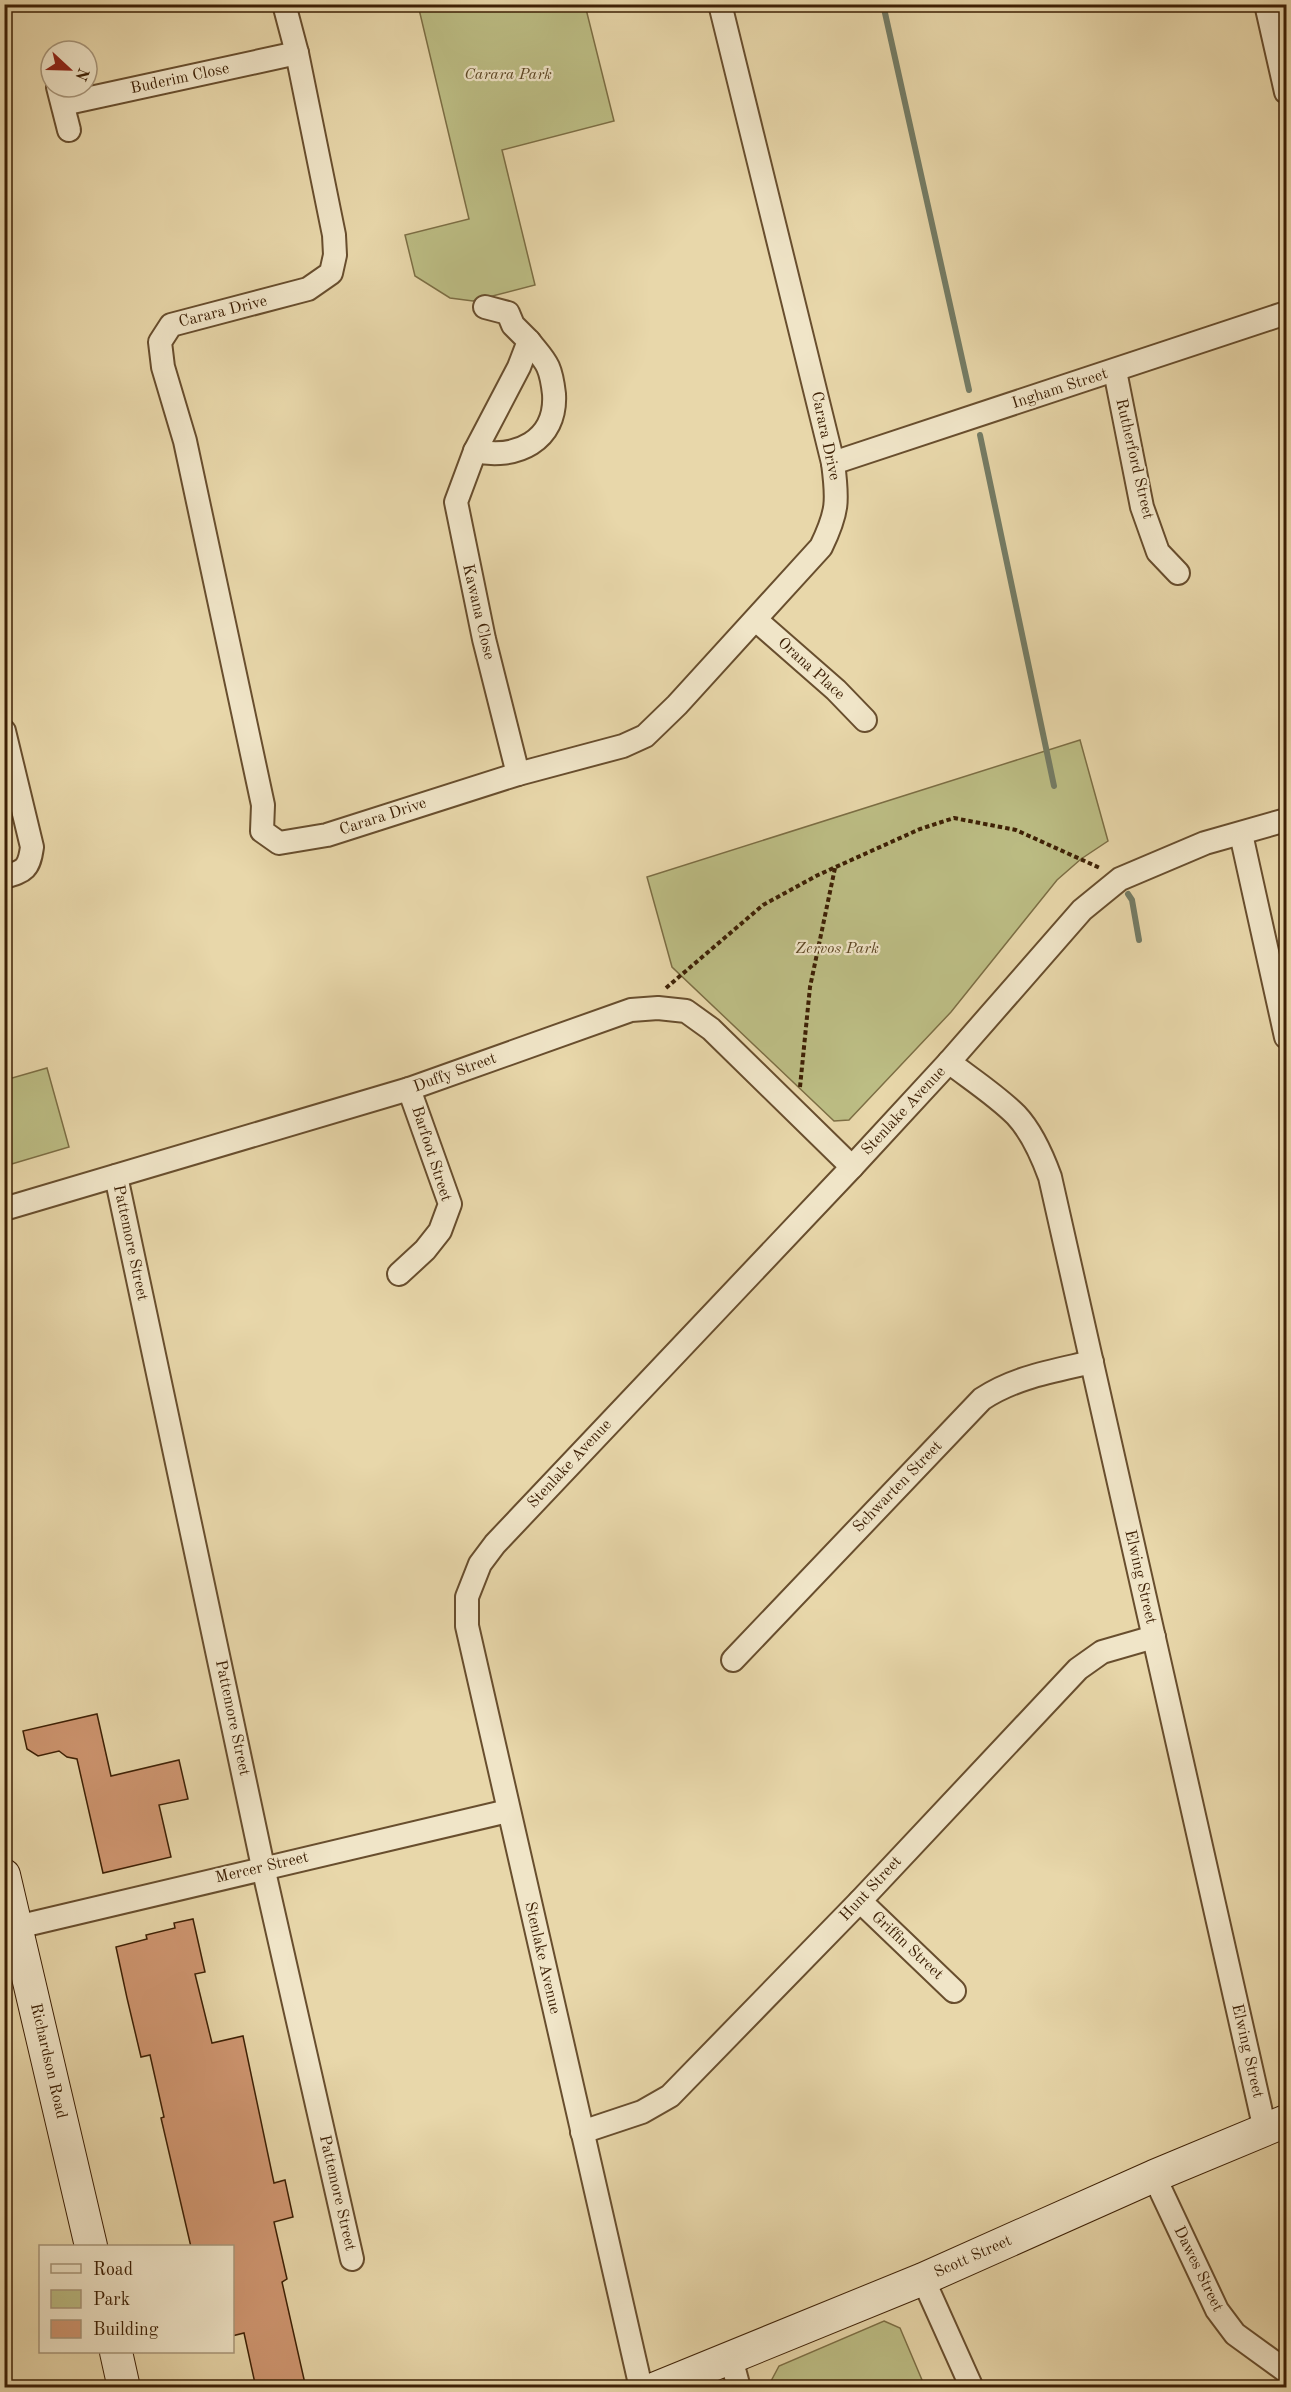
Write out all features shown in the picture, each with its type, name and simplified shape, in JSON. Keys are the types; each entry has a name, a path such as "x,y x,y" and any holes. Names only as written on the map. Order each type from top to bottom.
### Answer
{"street":[{"name":"Carara Drive","path":"284,4 297,53 334,234 335,255 331,273 308,289 171,325 160,342 163,367 185,441 263,805 262,831 279,843 327,834 518,774 624,746 645,736 677,705 821,547 833,522 837,495 833,463 720,4"},
{"path":"1266,4 1287,92"},
{"name":"Buderim Close","path":"99,88 297,53"},
{"name":"Buderim Close","path":"62,99 69,130"},
{"path":"475,451 490,455 534,443 549,427 554,402 553,382 548,366 530,341 513,325 508,313 485,307"},
{"name":"Ingham Street","path":"833,463 1287,313"},
{"name":"Kawana Close","path":"518,774 484,639 456,502 475,451 530,341"},
{"name":"Rutherford Street","path":"1115,371 1142,507 1158,552 1178,573"},
{"name":"Orana Place","path":"756,620 836,690 865,720"},
{"path":"4,731 32,847 30,863 22,872 4,877"},
{"name":"Stenlake Avenue","path":"641,2388 467,1626 467,1597 480,1564 495,1544 949,1062 1082,910 1120,879 1205,843 1287,820"},
{"path":"1241,834 1287,1037"},
{"name":"Duffy Street","path":"4,1209 409,1089 631,1010 658,1008 686,1011 711,1029 852,1167"},
{"name":"Elwing Street","path":"949,1062 1015,1115 1041,1153 1050,1177 1154,1637 1276,2125"},
{"name":"Barfoot Street","path":"399,1274 425,1251 440,1231 450,1204 409,1089"},
{"name":"Pattemore Street","path":"116,1176 263,1867 352,2259"},
{"name":"Schwarten Street","path":"733,1660 982,1399 1015,1381 1092,1362"},
{"name":"Hunt Street","path":"582,2132 642,2112 670,2096 860,1901 1078,1669 1102,1652 1154,1637"},
{"name":"Mercer Street","path":"17,1927 508,1810"},
{"name":"Richardson Road","path":"4,1875 91,2245"},
{"name":"Griffin Street","path":"860,1901 954,1990"},
{"name":"Scott Street","path":"656,2388 923,2279 1154,2176 1276,2125"},
{"name":"Dawes Street","path":"1154,2176 1217,2310 1235,2334 1287,2372"},
{"path":"923,2279 972,2388"},
{"path":"116,2353 124,2388"},
{"path":"731,2358 739,2388"}],"path":[{"path":"658,1008 667,985 763,905 835,868 920,829 954,818 1016,830 1091,863 1120,879"},
{"path":"796,1112 810,987 835,868"}],"green space":[{"name":"Carara Park","path":"418,5 585,5 614,121 502,150 535,285 473,301 450,298 415,276 405,235 469,219"},
{"name":"Zervos Park","path":"1080,740 1108,841 1081,859 1057,880 951,1012 849,1120 834,1121 672,967 647,877"},
{"path":"47,1068 69,1147 5,1166 5,1080"},
{"path":"884,2321 900,2328 925,2387 771,2387 770,2383 779,2366"}],"building":[{"path":"97,1714 111,1776 179,1760 188,1799 159,1805 171,1857 103,1873 77,1759 67,1757 59,1751 38,1756 27,1749 23,1731"},
{"path":"193,1919 205,1972 195,1974 212,2043 243,2036 274,2183 285,2180 293,2217 274,2222 287,2279 282,2282 306,2388 256,2388 244,2333 234,2336 234,2245 191,2245 161,2118 164,2117 150,2055 141,2057 116,1947 147,1939 146,1935 175,1928 174,1923"}],"waterway":[{"path":"883,4 969,390"},
{"path":"980,435 1054,786"},
{"path":"1128,894 1132,900 1139,940"}]}
